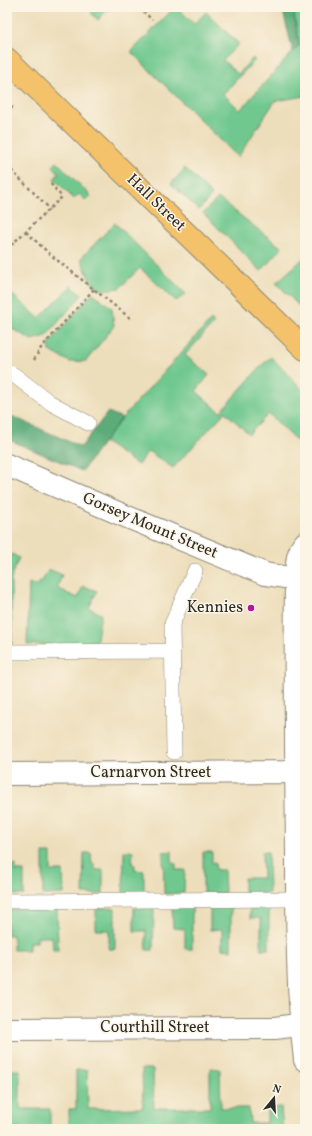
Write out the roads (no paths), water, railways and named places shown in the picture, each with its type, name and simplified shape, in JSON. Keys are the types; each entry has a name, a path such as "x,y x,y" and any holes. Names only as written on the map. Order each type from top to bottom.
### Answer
{"main road":[{"name":"Hall Street","path":"7,59 305,349"}],"street":[{"name":"Gorsey Mount Street","path":"7,464 125,516 265,574 296,579"},
{"path":"305,543 299,552 296,579 297,900 299,989 305,1060"},
{"name":"Carnarvon Street","path":"7,774 296,772"},
{"name":"Courthill Street","path":"7,1029 275,1028 303,1024"}],"lane":[{"path":"7,372 48,402 88,423"},
{"path":"174,752 171,651 172,624 195,571"},
{"path":"7,652 171,651"},
{"path":"7,901 297,900"}],"place":[{"name":"Kennies","path":"251,608"}]}
